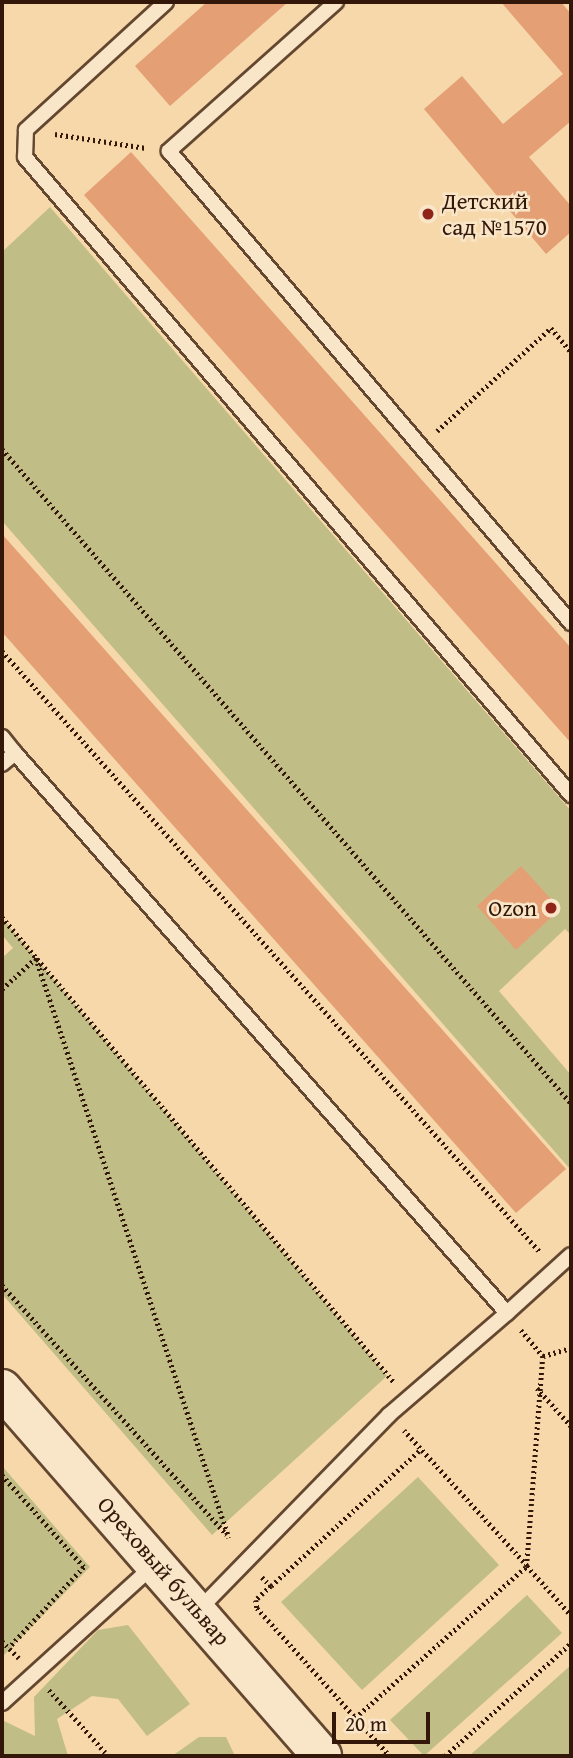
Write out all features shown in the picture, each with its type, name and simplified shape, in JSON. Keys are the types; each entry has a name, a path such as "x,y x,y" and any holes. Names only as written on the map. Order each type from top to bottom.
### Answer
{"main road":[{"name":"Ореховый бульвар","path":"2,1389 200,1609 322,1756"}],"lane":[{"path":"166,2 26,130 25,157 571,795"},
{"path":"336,2 169,151 571,623"},
{"path":"2,737 508,1313"},
{"path":"2,764 15,752"},
{"path":"200,1609 390,1415 571,1255"},
{"path":"2,1703 158,1561"}],"path":[{"path":"26,130 169,151"},
{"path":"420,446 551,328 571,352"},
{"path":"2,449 571,1103"},
{"path":"2,651 556,1269"},
{"path":"2,918 408,1398"},
{"path":"2,989 36,958"},
{"path":"36,958 229,1538"},
{"path":"2,1285 271,1586"},
{"path":"508,1313 543,1356"},
{"path":"543,1356 571,1348"},
{"path":"355,1718 527,1566 536,1387 543,1356"},
{"path":"536,1387 571,1426"},
{"path":"390,1415 571,1615"},
{"path":"390,1756 257,1608 256,1600 421,1450"},
{"path":"2,1475 84,1567 9,1648"},
{"path":"2,1642 34,1672 106,1755"},
{"path":"445,1756 571,1643"}],"shaded area":[{"path":"50,207 571,811 571,935 565,929 499,991 571,1075 571,1170 2,521 2,252"},
{"path":"2,918 387,1376 212,1535 2,1294 2,958 13,948 2,935"},
{"path":"2,1466 90,1567 2,1657"},
{"path":"418,1477 499,1565 362,1690 281,1602"},
{"path":"527,1595 562,1633 424,1756 390,1720"},
{"path":"128,1625 190,1704 147,1736 118,1699 92,1696 57,1719 68,1756 2,1756 4,1721 35,1736 34,1697 98,1630"},
{"path":"571,1665 571,1756 469,1756"},
{"path":"199,1737 226,1737 235,1756 172,1756"}],"building":[{"path":"207,2 288,2 170,106 135,66"},
{"path":"501,2 561,2 571,14 571,121 529,157 571,206 571,232 546,254 424,109 462,76 503,124 563,74"},
{"path":"131,152 571,648 571,743 84,195"},
{"path":"2,534 566,1169 516,1213 2,632"},
{"path":"521,866 560,909 516,950 477,906"}],"place":[{"name":"Детский сад №1570","path":"428,214"},
{"name":"Ozon","path":"551,908"}]}
